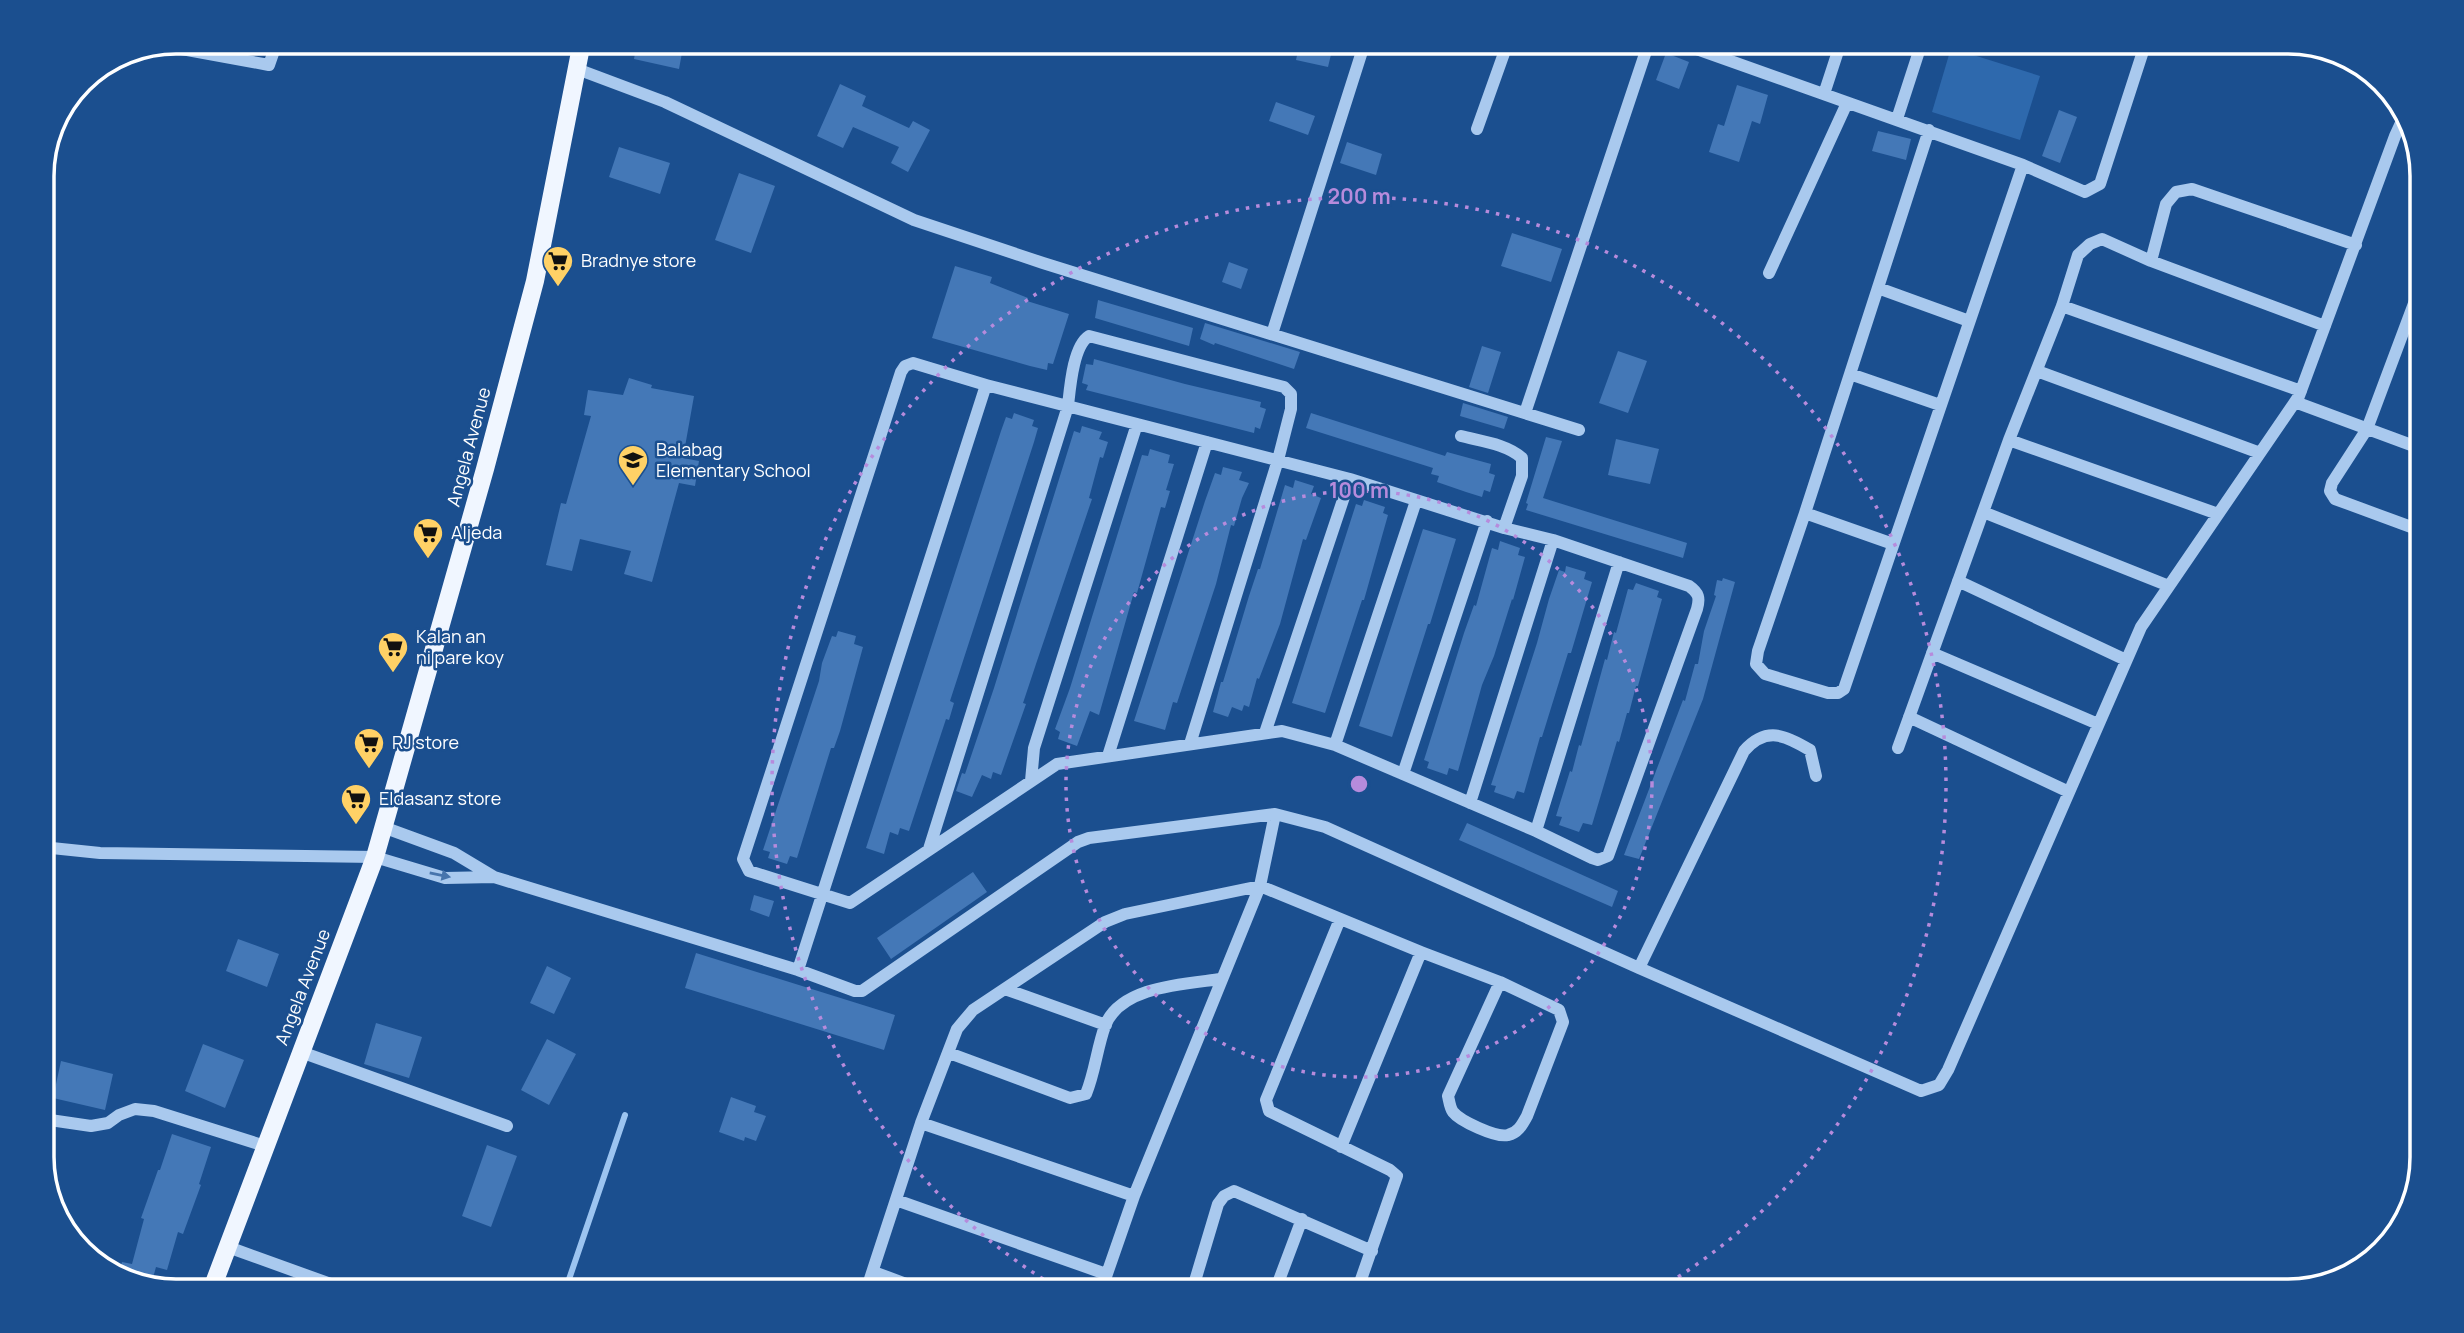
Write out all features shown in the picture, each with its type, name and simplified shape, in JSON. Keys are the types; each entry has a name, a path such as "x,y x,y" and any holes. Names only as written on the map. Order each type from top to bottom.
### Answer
{"main road":[{"name":"Angela Avenue","path":"216,1279 383,827 535,281 580,54"}],"street":[{"path":"219,54 269,65 273,54"},
{"path":"1272,334 1360,54"},
{"path":"1477,129 1504,54"},
{"path":"1525,413 1645,54"},
{"path":"1711,54 1929,130 2085,192 2100,184 2142,54"},
{"path":"1825,94 1837,54"},
{"path":"1898,119 1918,54"},
{"path":"577,69 665,102 914,220 1579,430"},
{"path":"1769,273 1847,103"},
{"path":"383,827 454,853 494,877 862,991 1078,842 1089,838 1275,814 1325,827 1921,1091 1939,1085 1948,1070 2141,627 2298,397 2399,127"},
{"path":"1929,130 1758,651 1756,664 1765,674 1828,693 1844,690 2022,165"},
{"path":"2151,261 2166,204 2176,192 2192,189 2356,245"},
{"path":"1898,748 2009,439 2062,306 2078,255 2090,244 2102,239 2151,261 2325,326"},
{"path":"1878,288 1969,321"},
{"path":"2062,306 2298,397 2367,429 2409,444"},
{"path":"2409,316 2367,429 2332,483 2330,491 2335,499 2409,526"},
{"path":"929,849 1068,406 1073,369 1084,338 1089,336 1284,387 1291,394 1291,410 1278,460 1190,744"},
{"path":"913,363 986,385 1350,479 1504,528 1553,540 1689,586 1698,592 1697,609 1608,856 1598,860 1592,858 1404,774 1335,746 1282,731 1057,764 850,903 749,871 743,859 901,372 905,366 913,363"},
{"path":"2037,371 2260,453"},
{"path":"1850,374 1940,405"},
{"path":"798,970 986,385"},
{"path":"1031,781 1034,748 1137,424"},
{"path":"1461,436 1516,452 1522,458 1522,476 1504,528"},
{"path":"2009,439 2218,514"},
{"path":"1108,756 1206,442"},
{"path":"1265,733 1350,479"},
{"path":"1335,746 1416,501"},
{"path":"1983,512 2169,586"},
{"path":"1805,513 1893,544"},
{"path":"1404,774 1487,522"},
{"path":"1470,803 1553,540"},
{"path":"1536,831 1619,562"},
{"path":"1958,581 2126,660"},
{"path":"1933,653 2098,724"},
{"path":"1909,717 2069,792"},
{"path":"1639,968 1744,751 1755,739 1771,735 1789,737 1810,750 1816,776"},
{"path":"1105,1279 1133,1196 1260,886 1275,814"},
{"path":"55,848 100,853 374,857 445,878 494,877"},
{"path":"871,1279 921,1123 957,1029 973,1010 1105,922 1125,914 1260,886 1500,982 1559,1010 1563,1022 1527,1116 1519,1130 1507,1136 1491,1133 1465,1121 1452,1111 1448,1096 1500,982"},
{"path":"1340,919 1266,1100 1266,1106 1269,1111 1390,1170 1397,1176 1362,1279"},
{"path":"1341,1147 1421,952"},
{"path":"949,1053 1076,1098 1086,1094 1106,1025 1124,1003 1143,993 1221,979"},
{"path":"1005,989 1106,1025"},
{"path":"301,1052 508,1126"},
{"path":"55,1121 91,1126 108,1123 135,1109 154,1111 265,1146"},
{"path":"921,1123 1133,1196"},
{"path":"1196,1279 1218,1205 1224,1196 1234,1191 1373,1251"},
{"path":"896,1200 1106,1274"},
{"path":"1280,1279 1302,1219"},
{"path":"228,1247 317,1279"},
{"path":"874,1272 893,1279"}],"shaded area":[{"path":"1949,54 1970,54 2040,76 2020,140 1932,112"}],"building":[{"path":"635,54 682,54 679,69 634,59"},
{"path":"1297,54 1331,54 1328,67 1296,60"},
{"path":"1666,54 1689,62 1679,89 1656,80"},
{"path":"840,84 866,96 862,106 909,128 913,121 930,130 908,172 891,163 899,147 853,127 843,148 817,136"},
{"path":"1737,85 1768,95 1760,124 1752,121 1739,162 1709,152 1718,124 1724,126"},
{"path":"1276,102 1315,116 1308,135 1269,121"},
{"path":"2059,110 2077,117 2060,163 2042,156"},
{"path":"1878,131 1911,139 1906,160 1872,151"},
{"path":"1347,142 1382,154 1376,175 1340,163"},
{"path":"619,147 670,163 660,194 609,177"},
{"path":"739,173 775,186 751,253 715,240"},
{"path":"1512,233 1562,249 1551,282 1501,266"},
{"path":"1229,262 1248,269 1241,289 1222,282"},
{"path":"955,266 992,277 990,283 1028,298 1027,301 1069,314 1053,364 1048,363 1047,370 932,338"},
{"path":"1098,300 1193,328 1189,346 1095,318"},
{"path":"1205,323 1300,352 1294,369 1200,339"},
{"path":"1482,346 1501,352 1488,393 1469,387"},
{"path":"1618,351 1647,361 1628,413 1599,403"},
{"path":"1094,359 1261,402 1260,407 1266,409 1260,429 1255,427 1254,433 1086,390 1088,385 1082,383 1086,364 1093,365"},
{"path":"629,378 652,385 651,388 694,396 683,458 699,461 695,486 679,483 652,582 624,574 631,551 580,539 572,571 546,565 561,503 566,504 591,416 584,415 588,390 623,395"},
{"path":"1463,403 1508,417 1504,429 1460,416"},
{"path":"1014,413 1034,420 1032,426 1038,428 1034,442 950,701 954,703 949,720 946,719 909,831 900,828 898,835 890,832 884,854 866,848 1001,431 1006,417 1012,419"},
{"path":"1311,413 1445,456 1447,452 1491,464 1489,473 1495,475 1490,492 1484,490 1482,497 1437,482 1439,476 1431,474 1433,468 1306,428"},
{"path":"1082,426 1102,432 1099,439 1108,442 1103,458 1100,457 1089,498 1092,499 1001,775 993,772 991,779 982,775 972,797 956,791 962,773 965,774 994,688 1074,431 1080,433"},
{"path":"1546,437 1562,441 1543,498 1687,543 1683,558 1526,510"},
{"path":"1616,439 1659,449 1650,484 1608,475"},
{"path":"1150,449 1170,455 1168,463 1174,464 1166,490 1170,491 1165,508 1161,507 1137,593 1134,592 1099,715 1090,711 1077,746 1058,739 1060,732 1055,729 1142,455 1148,456"},
{"path":"1223,467 1242,472 1239,480 1249,483 1234,526 1231,525 1216,584 1177,703 1173,702 1165,730 1134,721 1205,501 1215,473 1221,475"},
{"path":"1295,480 1314,486 1311,494 1321,498 1306,540 1303,539 1280,624 1259,679 1257,678 1249,707 1244,705 1242,711 1232,707 1228,717 1213,712 1221,682 1260,569 1285,485 1293,488"},
{"path":"1364,500 1385,507 1383,513 1388,515 1364,600 1325,713 1292,703 1356,504 1362,506"},
{"path":"1423,529 1456,539 1392,737 1359,726"},
{"path":"1500,541 1520,548 1518,555 1525,557 1513,600 1482,685 1458,771 1449,768 1447,775 1427,768 1429,762 1424,760 1464,633 1474,605 1476,606 1492,548 1498,550"},
{"path":"1566,566 1586,572 1584,579 1592,582 1524,793 1517,791 1514,799 1494,792 1496,786 1491,785 1549,599 1559,570 1565,572"},
{"path":"1723,578 1735,582 1703,699 1639,859 1624,855 1683,700 1685,701 1716,596 1717,580 1722,581"},
{"path":"1636,583 1659,591 1657,597 1662,599 1638,686 1619,742 1617,741 1592,825 1583,823 1579,832 1559,825 1562,817 1556,816 1579,745 1581,746 1628,589 1633,590"},
{"path":"838,631 856,636 854,644 863,647 840,731 834,748 831,748 797,858 790,856 787,864 768,858 770,852 763,850 819,681 822,663 832,636 836,637"},
{"path":"1467,823 1618,891 1612,907 1459,840"},
{"path":"973,872 987,892 891,959 877,938"},
{"path":"754,895 774,901 769,917 750,910"},
{"path":"238,939 279,954 267,987 226,971"},
{"path":"696,953 895,1015 884,1050 685,988"},
{"path":"547,966 571,978 554,1014 530,1003"},
{"path":"376,1023 422,1037 409,1078 364,1064"},
{"path":"547,1039 576,1054 549,1105 521,1090"},
{"path":"203,1044 244,1060 225,1108 185,1091"},
{"path":"61,1061 113,1074 105,1110 55,1098"},
{"path":"731,1097 756,1106 754,1112 766,1116 756,1141 745,1137 744,1141 719,1132"},
{"path":"172,1134 211,1147 199,1184 201,1185 183,1234 178,1232 167,1270 156,1267 153,1277 121,1265 122,1262 132,1264 144,1219 141,1218"},
{"path":"487,1145 517,1156 491,1227 462,1216"}],"waterway":[{"path":"569,1279 625,1115"}],"place":[{"name":"Bradnye store","path":"558,288"},
{"name":"Balabag Elementary School","path":"633,487"},
{"name":"Aljeda","path":"428,560"},
{"name":"Kalan an ni pare koy","path":"393,674"},
{"name":"RJ store","path":"369,770"},
{"name":"Eldasanz store","path":"356,826"}]}
